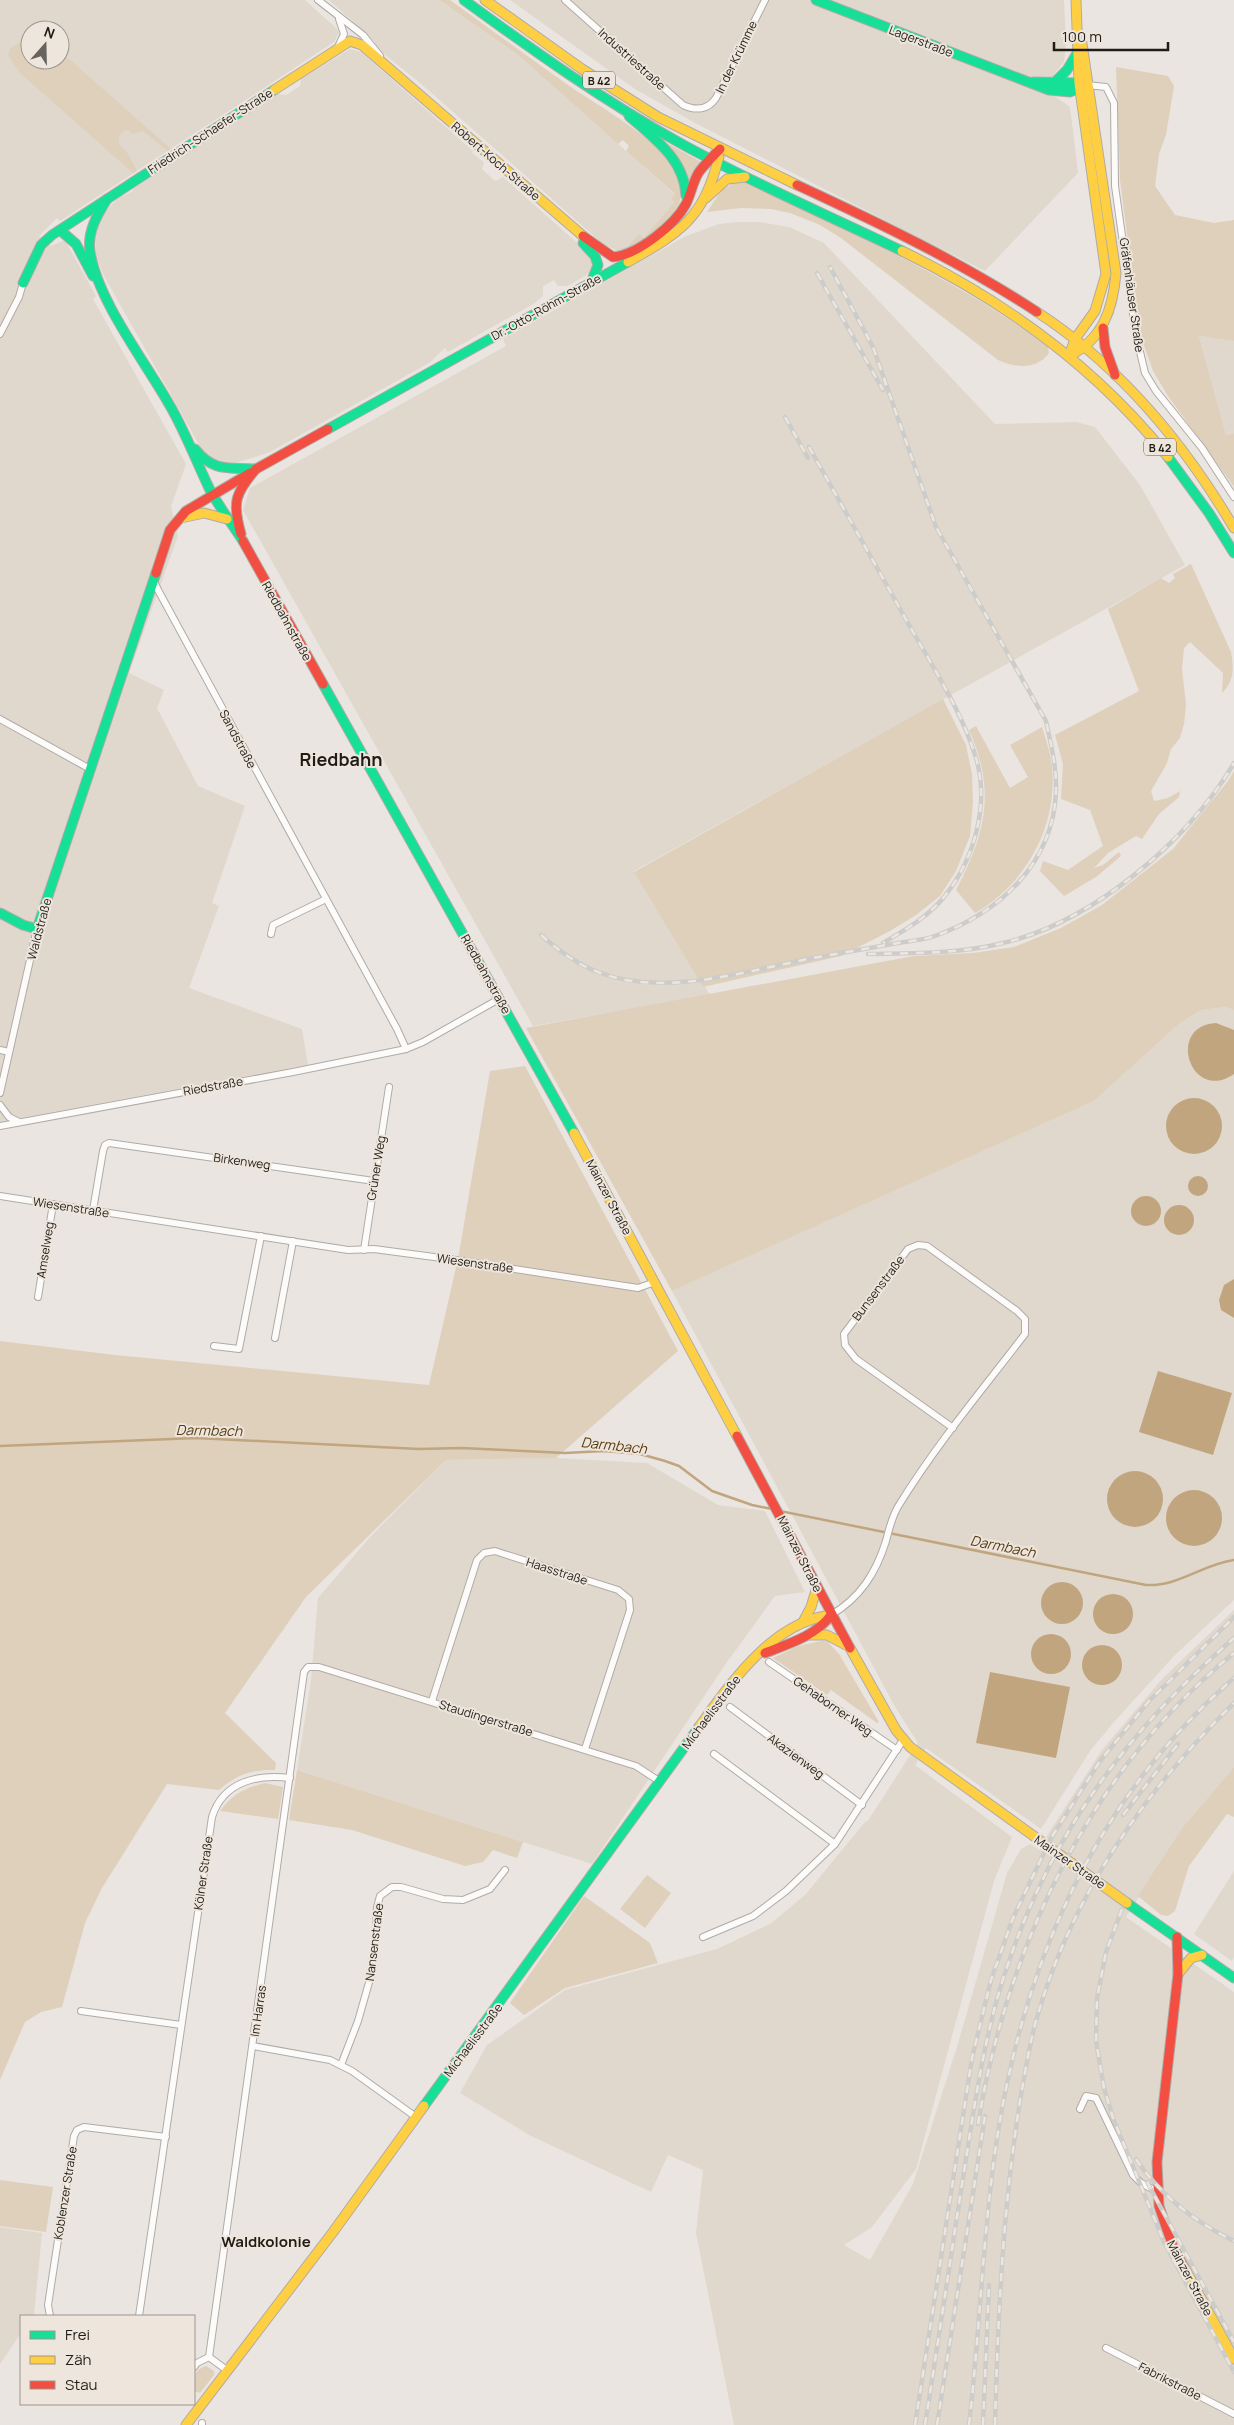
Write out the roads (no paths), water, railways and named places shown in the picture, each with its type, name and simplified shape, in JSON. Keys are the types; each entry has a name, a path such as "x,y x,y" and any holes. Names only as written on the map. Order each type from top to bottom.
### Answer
{"main road":[{"name":"B 42","path":"464,0 575,79 622,109 745,177 896,248 964,284 1025,322 1069,356 1117,399 1162,449 1198,495 1234,553"},
{"name":"B 42","path":"485,0 597,78 651,112 720,149 935,251 1012,295 1075,339 1116,375 1167,430 1208,484 1234,528"},
{"name":"Lagerstraße","path":"816,0 1049,90 1070,92 1082,85"},
{"path":"1069,356 1075,339 1095,311 1106,274 1105,253 1084,123 1076,0"},
{"path":"1077,11 1076,54 1115,261 1115,286 1103,328 1105,347 1116,375"},
{"name":"Robert-Koch-Straße","path":"338,47 350,41 358,42 385,63 553,212 610,255"},
{"name":"Friedrich-Schaefer-Straße","path":"23,283 41,245 60,230 338,47"},
{"path":"1055,82 1067,70 1076,54"},
{"name":"Lagerstraße","path":"1026,81 1082,85"},
{"path":"1049,90 1073,98 1084,123"},
{"path":"622,109 660,146 682,171 687,186 685,205"},
{"name":"Dr.-Otto-Röhm-Straße","path":"242,539 234,503 238,490 256,469 674,235 691,220 706,198 714,161 720,149"},
{"name":"Dr.-Otto-Röhm-Straße","path":"610,255 616,257 624,256 651,240 673,221 685,205 699,172 714,161"},
{"path":"706,198 727,179 745,177"},
{"name":"Riedbahnstraße","path":"107,199 96,218 90,234 90,253 98,282 186,436 226,519 242,539 521,1037"},
{"path":"553,212 597,258 599,269 590,282"},
{"path":"60,230 76,244 90,272 98,282"},
{"path":"1069,356 1084,348 1103,328"},
{"path":"186,436 204,460 212,466 227,469 256,469"},
{"name":"Waldstraße","path":"37,929 167,536 179,518 213,494 256,469"},
{"path":"179,518 204,513 226,519"},
{"path":"0,913 18,923 37,929"},
{"name":"Mainzer Straße","path":"521,1037 782,1518 831,1615 903,1740 927,1761 1177,1937 1178,1974 1158,2147 1158,2192 1163,2222 1173,2247 1234,2359"},
{"path":"803,1622 811,1607 817,1587"},
{"name":"Michaelisstraße","path":"186,2425 197,2404 228,2371 333,2232 580,1894 659,1781 726,1690 774,1641 803,1622 819,1615 831,1615"},
{"name":"Michaelisstraße","path":"760,1655 804,1636 825,1624 831,1615"},
{"path":"804,1636 827,1635 849,1646"},
{"path":"1177,1937 1234,1978"},
{"path":"1178,1974 1191,1958 1202,1955"}],"street":[{"name":"Robert-Koch-Straße","path":"318,0 338,18 367,39 385,63"},
{"name":"Industriestraße","path":"565,0 683,105 692,108 702,108"},
{"name":"In der Krümme","path":"702,108 711,105 716,98 765,0"},
{"path":"338,18 344,32 338,47"},
{"name":"Gräfenhäuser Straße","path":"1082,85 1106,87 1114,103 1115,186 1136,335 1145,373 1156,391 1202,448 1234,497"},
{"path":"0,334 19,297 23,283"},
{"name":"Sandstraße","path":"153,578 406,1049"},
{"path":"0,719 90,769"},
{"path":"271,934 274,925 326,899"},
{"name":"Waldstraße","path":"0,1093 37,929"},
{"path":"406,1049 423,1042 499,999"},
{"name":"Riedstraße","path":"0,1126 293,1072 406,1049"},
{"path":"0,1050 9,1052"},
{"name":"Grüner Weg","path":"364,1250 389,1087"},
{"path":"0,1105 9,1117 19,1122"},
{"name":"Birkenweg","path":"93,1210 103,1151 105,1145 109,1142 374,1181"},
{"name":"Wiesenstraße","path":"0,1196 348,1250 374,1249 638,1288 655,1282"},
{"name":"Amselweg","path":"38,1297 53,1204"},
{"path":"214,1346 239,1349 261,1236"},
{"path":"275,1338 294,1241"},
{"name":"Bunsenstraße","path":"831,1615 850,1603 870,1578 898,1506 953,1428 1025,1334 1025,1319 1017,1311 926,1246 918,1245 908,1249 844,1334 845,1345 856,1358 953,1428"},
{"name":"Haasstraße","path":"432,1701 478,1560 484,1553 495,1552 504,1554 618,1590 628,1599 630,1610 585,1749"},
{"name":"Gehaborner Weg","path":"770,1662 896,1750"},
{"name":"Staudingerstraße","path":"308,1667 319,1667 585,1749 640,1768 659,1781"},
{"name":"Im Harras","path":"209,2357 304,1672 308,1667"},
{"name":"Akazienweg","path":"730,1707 862,1805"},
{"path":"703,1937 753,1916 786,1891 835,1844 903,1740"},
{"path":"714,1754 835,1844"},
{"name":"Kölner Straße","path":"139,2315 208,1832 216,1806 227,1792 246,1781 269,1776 290,1778"},
{"name":"Nansenstraße","path":"341,2065 358,2021 370,1979 376,1943 377,1907 380,1896 387,1889 396,1887 443,1899 463,1900 490,1889 505,1870"},
{"path":"82,2011 181,2025"},
{"path":"253,2046 315,2056 341,2065 416,2117"},
{"path":"1080,2109 1085,2097 1090,2095 1098,2100 1134,2175 1145,2186 1158,2192"},
{"name":"Koblenzer Straße","path":"50,2315 48,2305 74,2136 77,2130 84,2127 166,2137"},
{"name":"Fabrikstraße","path":"1106,2348 1234,2414"},
{"path":"195,2365 197,2362 209,2357 228,2371"}],"waterway":[{"name":"Darmbach","path":"0,1446 196,1438 419,1449 461,1448 565,1453 604,1451 640,1454 665,1461 679,1466 712,1491 752,1505 772,1509"},
{"name":"Darmbach","path":"780,1511 1146,1585 1158,1585 1180,1579 1223,1562 1234,1560"}],"railway":[{"path":"541,935 582,965 623,979 650,983 705,980 733,975 813,958 935,936 980,914 1001,899 1033,863 1045,842 1053,818 1056,792 1055,765 1046,721 936,527 873,347 830,267"},
{"path":"817,273 883,390"},
{"path":"785,417 808,458"},
{"path":"809,447 955,706 970,740 980,776 980,813 976,831 971,849 955,882 931,911 916,923 883,943"},
{"path":"868,954 936,952 986,947 1037,932 1071,917 1104,897 1164,849 1215,792 1234,763"},
{"path":"915,2425 972,2058 991,1980 1013,1918 1051,1838 1100,1761 1149,1701 1234,1617"},
{"path":"925,2425 980,2075 997,1998 1023,1923 1044,1876 1068,1831 1096,1789 1126,1749 1159,1711 1234,1638"},
{"path":"978,2124 992,2057 1011,1991 1034,1926 1064,1865 1098,1806 1138,1750 1183,1699 1234,1653"},
{"path":"969,2425 993,2167 1004,2097 1020,2029 1041,1963 1068,1900 1100,1839 1138,1782 1183,1728 1234,1678"},
{"path":"995,2425 1000,2301 1010,2177 1021,2095 1030,2044 1038,2014 1053,1970 1071,1927 1092,1886 1116,1846 1171,1771 1234,1703"},
{"path":"1123,1815 1178,1744"},
{"path":"1122,1909 1106,1952 1097,1998 1096,2041 1104,2088 1113,2118 1164,2242 1234,2372"},
{"path":"937,2425 985,2116"},
{"path":"1136,2159 1167,2196 1192,2216 1234,2241"},
{"path":"1147,2182 1234,2342"},
{"path":"983,2425 989,2285"}],"district":[{"name":"Riedbahn","path":"341,759"},
{"name":"Waldkolonie","path":"266,2241"}]}
